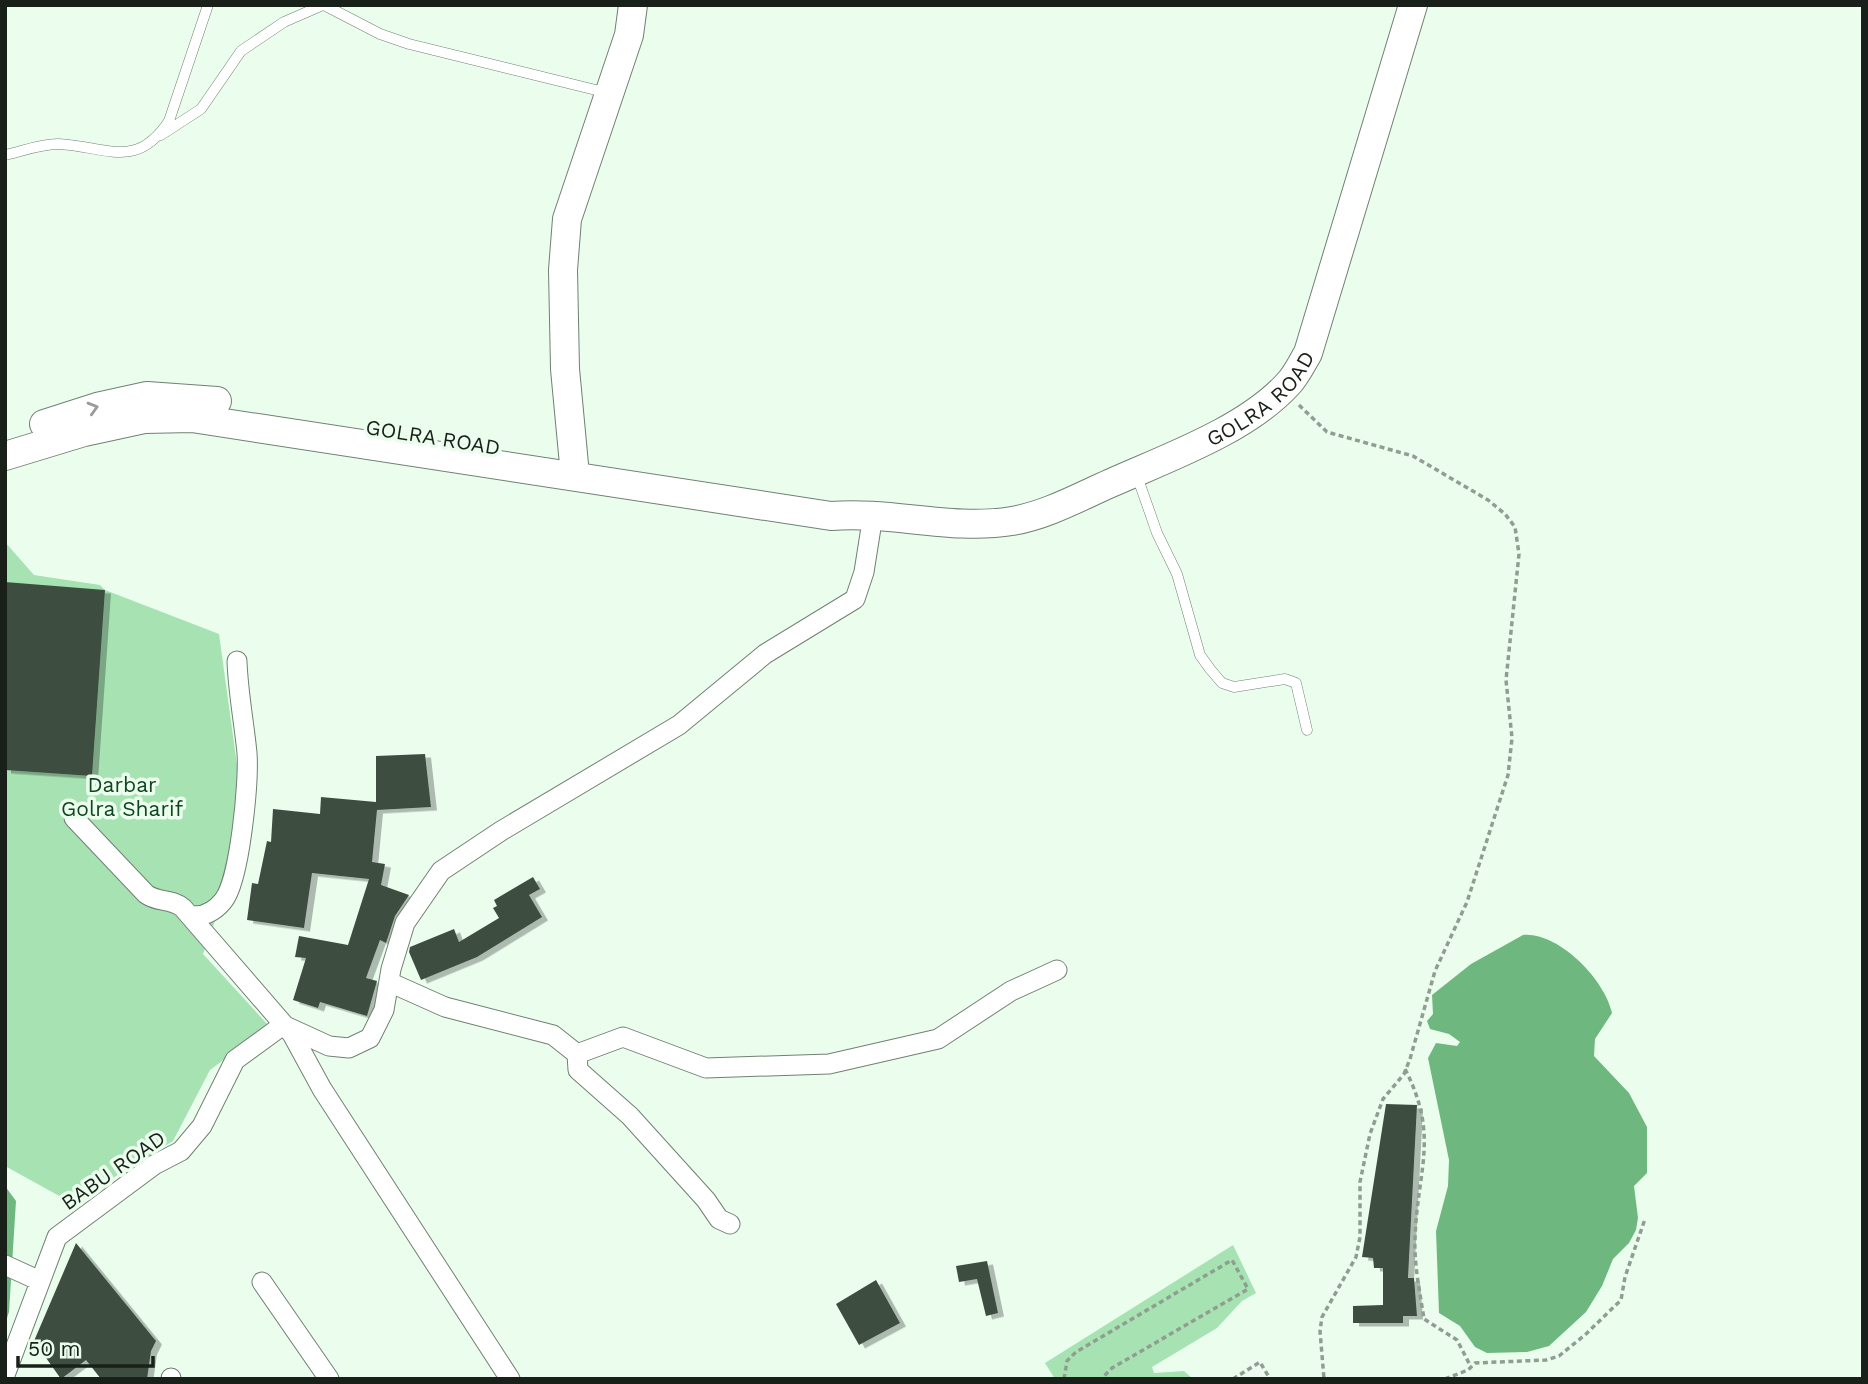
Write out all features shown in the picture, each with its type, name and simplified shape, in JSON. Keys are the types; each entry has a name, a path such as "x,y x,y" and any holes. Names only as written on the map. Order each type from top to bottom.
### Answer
{"street":[{"path":"575,468 565,369 564,258 567,219 629,34 633,5"},
{"name":"GOLRA ROAD","path":"5,456 83,432 144,419 192,418 843,501 867,514 953,523 1011,521 1052,509 1195,446 1254,412 1283,388 1308,353 1413,5"},
{"name":"GOLRA ROAD","path":"5,437 97,407 147,396 221,401 575,468"},
{"path":"283,1025 329,1046 349,1048 370,1038 384,1010 405,923 441,871 501,831 680,725 765,654 855,598 864,572 867,514"},
{"path":"189,915 206,915 224,900 232,883 247,776 237,661"},
{"path":"74,818 152,899 176,902 292,1034 322,1090 417,1240 510,1379"},
{"path":"577,1054 598,1044 623,1037 706,1068 829,1065 938,1039 1011,991 1057,970"},
{"path":"389,982 445,1007 553,1035 577,1054 578,1070 630,1116 706,1200 719,1219 730,1224"},
{"name":"BABU ROAD","path":"5,1375 57,1237 154,1165 181,1151 215,1104 235,1060 283,1025"},
{"path":"5,1265 40,1281"},
{"path":"262,1282 330,1379"}],"lane":[{"path":"159,136 169,121 208,5"},
{"path":"5,155 54,144 127,153 144,149 159,136 201,110 241,51 284,22 323,5 380,34 409,44 608,93"},
{"path":"1136,472 1157,533 1177,574 1200,655 1223,683 1234,687 1285,679 1296,683 1307,730"}],"path":[{"path":"1283,388 1327,432 1413,456 1488,500 1505,514 1515,527 1518,540 1506,680 1512,738 1508,775 1467,902 1435,971 1405,1069 1383,1100 1370,1134 1360,1182 1360,1237 1356,1257 1322,1317 1320,1331 1324,1379"},
{"path":"1405,1069 1420,1100 1425,1129 1424,1175 1415,1239 1424,1320 1457,1340 1471,1367"},
{"path":"1445,1379 1475,1363 1546,1360 1559,1356 1620,1300 1645,1219"},
{"path":"1064,1379 1065,1367 1076,1352 1231,1260 1248,1289 1112,1368 1101,1379"},
{"path":"1233,1379 1260,1362 1270,1379"}],"green space":[{"name":"Darbar Golra Sharif","path":"5,542 34,575 100,585 105,590 219,634 242,801 219,910 203,954 269,1026 210,1070 173,1141 72,1203 5,1166"},
{"path":"1233,1245 1256,1293 1242,1301 1217,1328 1152,1367 1154,1373 1184,1371 1193,1379 1055,1379 1045,1363"}],"shaded area":[{"path":"1523,935 1551,941 1565,950 1590,973 1608,1000 1612,1013 1595,1039 1594,1056 1629,1093 1647,1127 1647,1173 1634,1186 1638,1218 1636,1230 1629,1243 1613,1259 1602,1286 1586,1312 1549,1346 1527,1352 1487,1353 1475,1347 1460,1326 1439,1313 1436,1231 1448,1186 1449,1160 1428,1058 1436,1043 1457,1046 1460,1042 1449,1034 1430,1029 1427,1021 1433,1014 1432,995 1471,964"},
{"path":"5,1186 16,1201 9,1312 5,1324"}],"building":[{"path":"5,582 105,590 92,776 5,770"},
{"path":"425,754 431,807 377,810 372,862 385,864 381,885 409,895 395,916 386,943 380,940 366,978 377,981 367,1016 320,1002 318,1008 293,1000 306,958 295,957 299,936 348,945 369,879 312,873 304,928 247,920 252,883 258,884 267,841 271,842 273,809 320,814 321,797 376,802 376,756"},
{"path":"533,877 540,889 529,895 542,917 477,957 421,980 409,952 410,947 454,929 459,942 499,918 493,908 497,906 494,900"},
{"path":"1386,1104 1417,1105 1408,1278 1414,1278 1417,1316 1403,1316 1403,1323 1353,1323 1353,1306 1383,1305 1383,1268 1374,1268 1373,1258 1362,1257"},
{"path":"76,1243 156,1341 151,1351 147,1379 101,1379 86,1360 61,1379 34,1341"},
{"path":"987,1261 998,1313 986,1316 977,1279 959,1282 956,1266"},
{"path":"876,1280 900,1323 859,1345 836,1304"}]}
